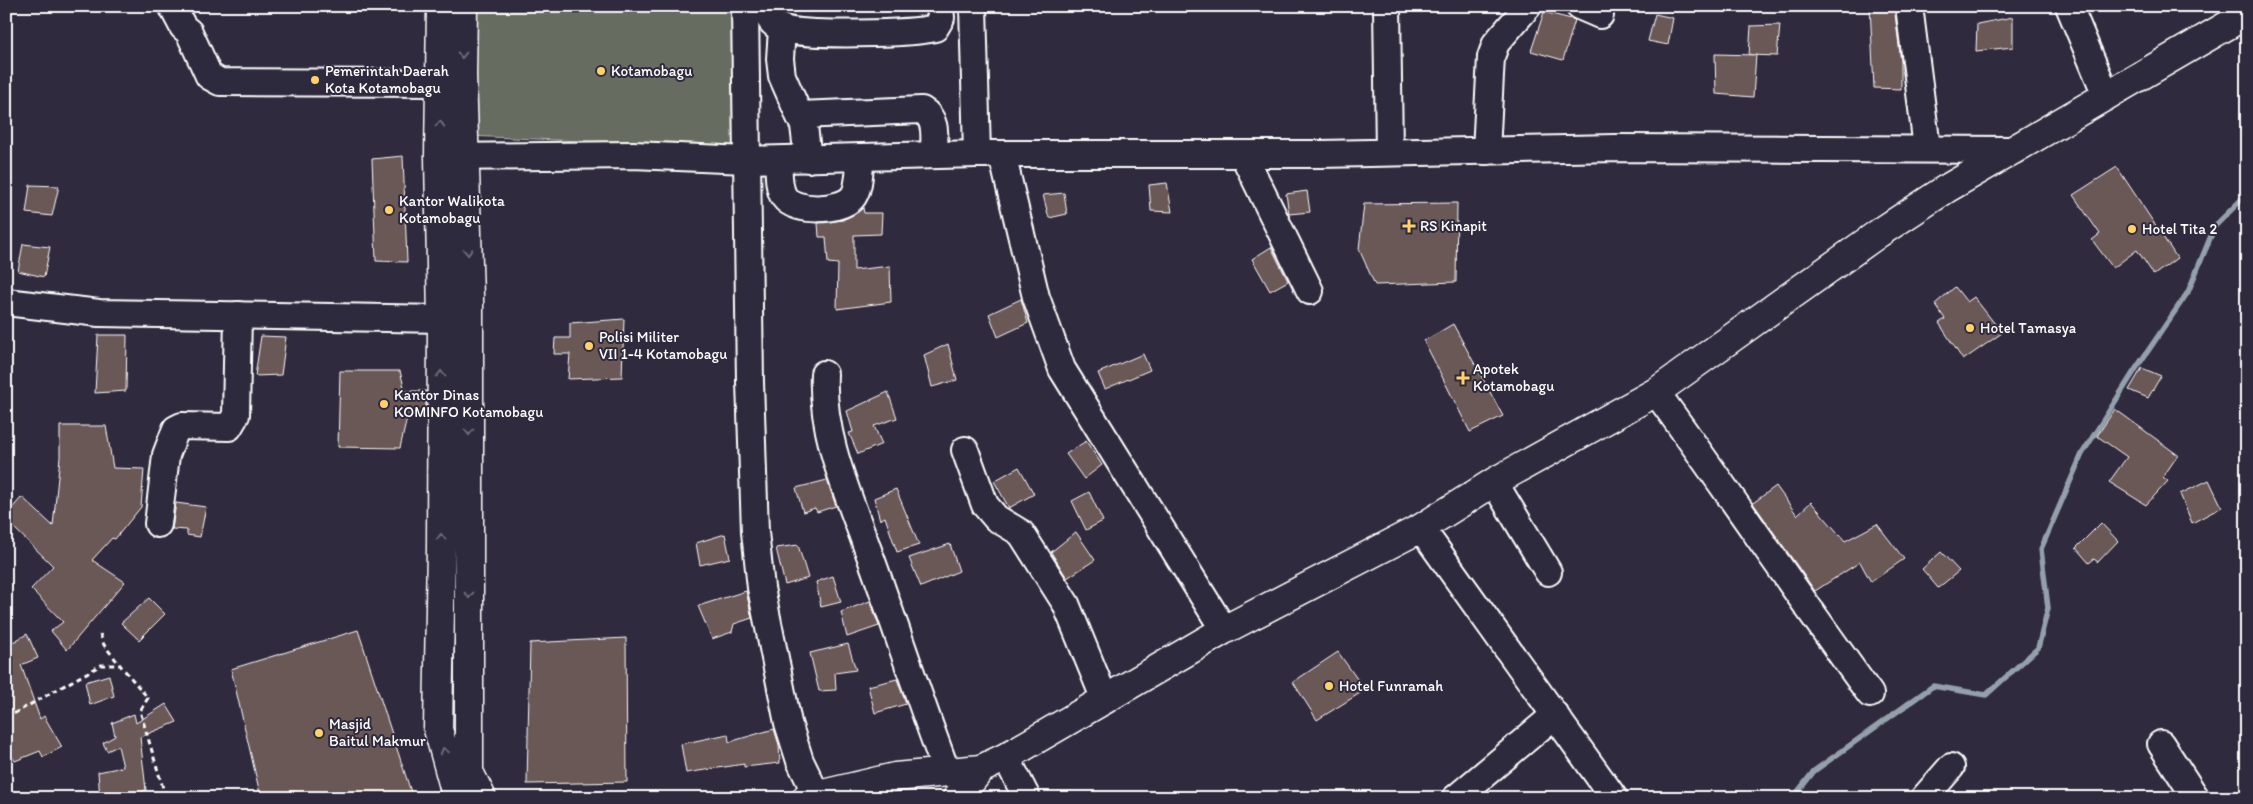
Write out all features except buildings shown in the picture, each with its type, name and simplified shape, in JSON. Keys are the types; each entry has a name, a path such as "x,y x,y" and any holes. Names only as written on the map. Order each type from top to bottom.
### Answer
{"main road":[{"path":"442,6 441,83 469,296 469,772 482,798"},
{"path":"457,798 438,729 442,319 463,6"},
{"path":"812,797 898,788 952,786 1006,757 1224,630 1421,528 1494,482 1656,392 1880,233 1946,189 2247,14"}],"street":[{"path":"172,6 177,18 189,32 209,76 220,82 441,83"},
{"path":"745,6 746,160 755,532 762,588 788,723 812,797"},
{"path":"767,6 767,15 772,22 782,29 795,31 921,31 935,28 941,18 940,6"},
{"path":"973,6 989,154 1062,369 1224,630"},
{"path":"1387,6 1389,152"},
{"path":"1486,151 1491,57 1496,43 1528,6"},
{"path":"1909,6 1927,148"},
{"path":"2069,6 2106,95"},
{"path":"782,29 780,59 782,76 804,126 808,159"},
{"path":"799,115 922,110 930,115 934,124 934,155"},
{"path":"452,157 633,155 778,160 989,154 1243,154 1615,148 1894,150 1927,148 2014,150"},
{"path":"1243,154 1310,291"},
{"path":"778,160 782,193 786,200 795,206 812,208 841,206 852,198 856,192 861,157"},
{"path":"6,302 99,313 442,319"},
{"path":"158,524 166,455 176,429 182,426 229,427 234,422 236,415 238,315"},
{"path":"824,374 823,392 827,421 844,486 952,786"},
{"path":"1656,392 1736,502 1814,618 1870,694"},
{"path":"965,450 985,505 996,518 1021,533 1066,604 1106,700"},
{"path":"1494,482 1548,572"},
{"path":"1421,528 1614,798"},
{"path":"1456,798 1555,715"},
{"path":"2161,744 2196,798"},
{"path":"1006,757 1027,798"},
{"path":"1924,798 1952,767"}],"path":[{"path":"100,634 104,645 148,698 140,711 166,798"},
{"path":"6,718 101,665 120,665"}],"green space":[{"name":"Kotamobagu","path":"466,6 732,6 738,148 468,136"}],"waterway":[{"path":"1793,798 1814,771 1933,686 1986,695 2038,648 2048,608 2041,549 2082,454 2135,370 2188,292 2215,226 2247,194"}],"place":[{"name":"Kotamobagu","path":"601,71"},
{"name":"Pemerintah Daerah Kota Kotamobagu","path":"315,80"},
{"name":"Kantor Walikota Kotamobagu","path":"389,210"},
{"name":"RS Kinapit","path":"1409,226"},
{"name":"Hotel Tita 2","path":"2132,229"},
{"name":"Hotel Tamasya","path":"1970,328"},
{"name":"Polisi Militer VII 1-4 Kotamobagu","path":"589,346"},
{"name":"Apotek Kotamobagu","path":"1463,378"},
{"name":"Kantor Dinas KOMINFO Kotamobagu","path":"384,404"},
{"name":"Hotel Funramah","path":"1329,686"},
{"name":"Masjid Baitul Makmur","path":"319,733"}]}
